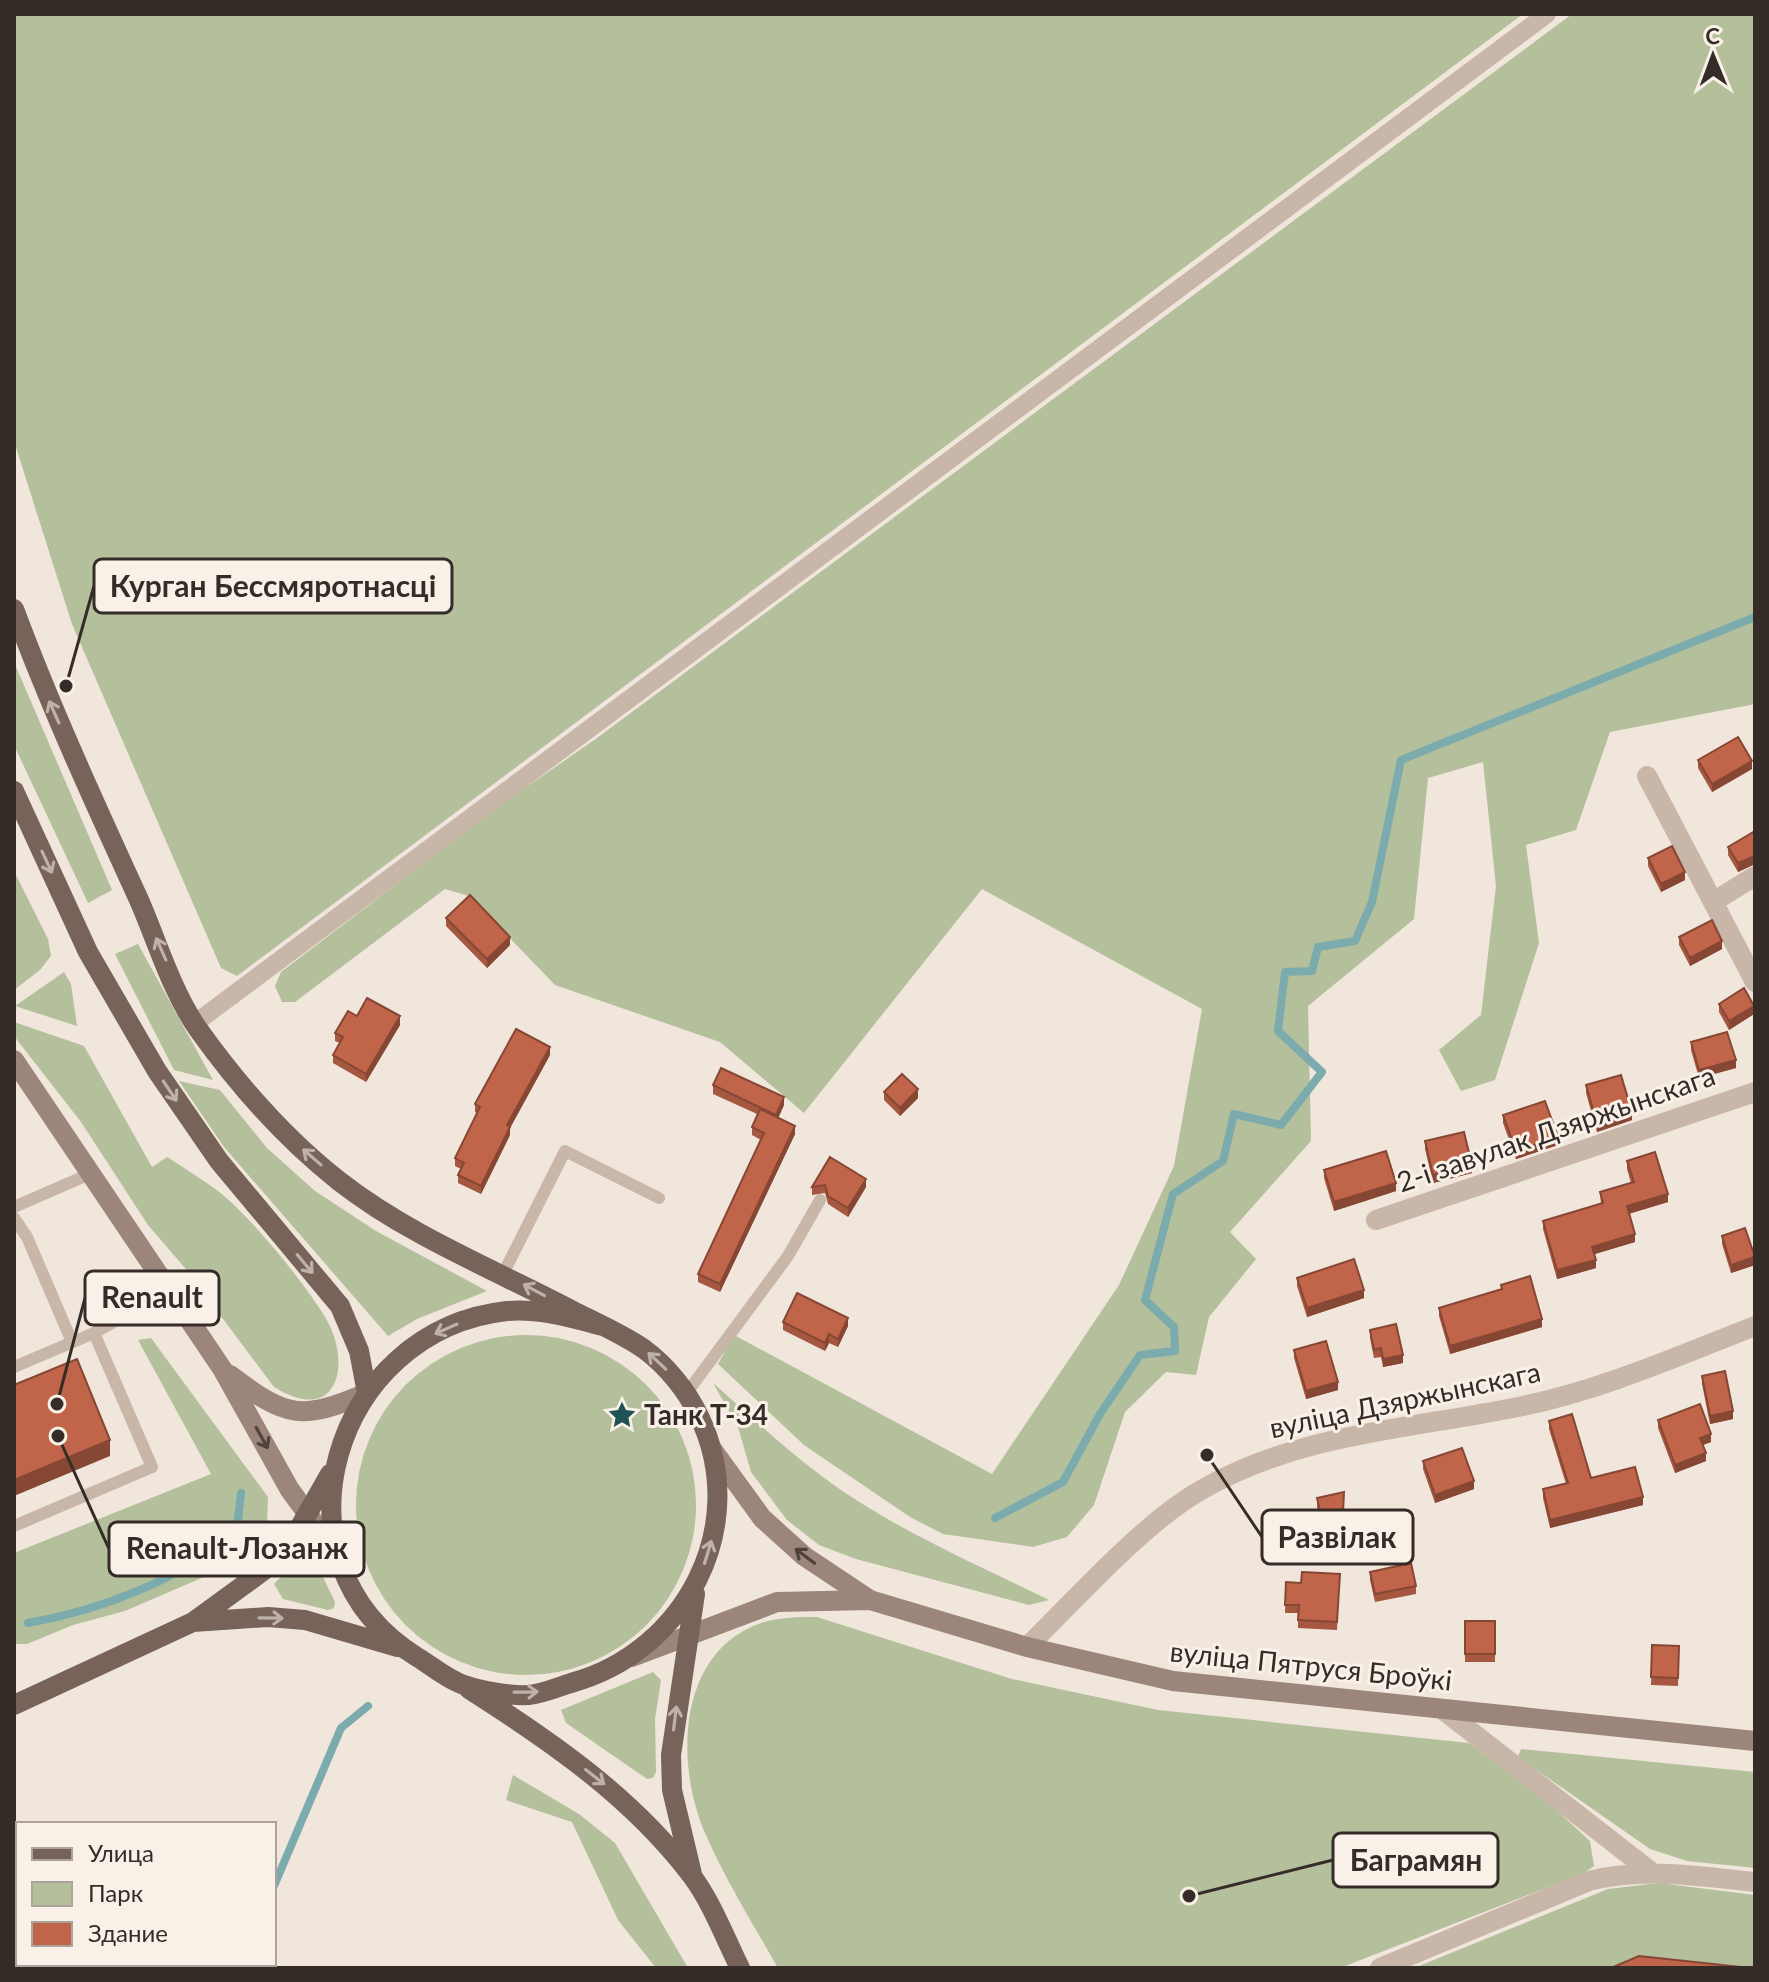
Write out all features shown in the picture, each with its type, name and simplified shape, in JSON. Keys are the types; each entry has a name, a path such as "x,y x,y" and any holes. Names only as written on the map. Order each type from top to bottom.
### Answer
{"main road":[{"path":"14,609 47,696 194,1024 274,1124 341,1182 407,1225 644,1350 676,1379 698,1414 712,1449 716,1504 710,1548 697,1584 673,1728 672,1790 693,1877 740,1968"},
{"path":"14,791 88,952 157,1071 219,1161 340,1306 359,1351 367,1393"},
{"path":"14,1060 223,1370 290,1490 340,1558"},
{"path":"16,1702 193,1622 263,1571 293,1539 308,1514 333,1467 345,1429 367,1393 397,1359 431,1336 469,1319 511,1311 557,1314 603,1326"},
{"path":"223,1370 276,1408 302,1412 326,1410 367,1393"},
{"name":"вуліца Пятруся Броўкі","path":"712,1449 762,1518 804,1556 870,1600 1027,1647 1173,1681 1755,1741"},
{"path":"333,1467 330,1517 340,1558 356,1596 374,1622 404,1649 544,1737 617,1794 693,1877"},
{"path":"462,1685 528,1695 587,1679 632,1657 673,1621 697,1584"},
{"name":"вуліца Пятруся Броўкі","path":"632,1657 688,1639 738,1614 777,1602 870,1600"},
{"path":"193,1622 268,1617 305,1620 404,1649"}],"street":[{"path":"194,1024 1547,14"},
{"path":"1647,776 1755,982"},
{"path":"1713,902 1755,876"},
{"name":"2-і завулак Дзяржынскага","path":"1376,1220 1755,1092"},
{"name":"вуліца Дзяржынскага","path":"1027,1647 1154,1526 1200,1490 1262,1460 1337,1438 1516,1408 1627,1377 1755,1326"},
{"path":"1442,1709 1650,1871"},
{"path":"1380,1968 1589,1881 1620,1873 1650,1871 1755,1882"}],"lane":[{"path":"503,1274 565,1151 659,1198"},
{"path":"14,1207 92,1173"},
{"path":"686,1394 788,1256 820,1200"},
{"path":"14,1218 27,1237 72,1342"},
{"path":"14,1367 94,1333 168,1291"},
{"path":"14,1526 152,1467 94,1333"}],"green space":[{"path":"14,14 1523,14 237,976 221,968 72,624 14,441"},
{"path":"1572,14 1755,14 1755,704 1610,732 1576,830 1526,845 1539,943 1495,1080 1461,1091 1439,1050 1481,1015 1496,886 1483,762 1428,778 1414,919 1308,1006 1311,1141 1230,1232 1256,1259 1209,1317 1196,1375 1166,1372 1125,1412 1094,1505 1067,1537 1033,1547 943,1534 910,1517 804,1445 718,1364 734,1335 992,1474 1119,1285 1174,1166 1202,1009 982,889 804,1113 720,1042 555,985 469,896 445,889 295,1002 282,1002 275,986 281,972 499,806 597,738"},
{"path":"14,662 112,890 88,903 14,745"},
{"path":"14,871 48,939 51,956 40,970 14,990"},
{"path":"138,944 213,1080 174,1070 115,954"},
{"path":"64,972 71,984 77,1026 15,1006"},
{"path":"14,1022 84,1046 152,1167 167,1157 199,1178 231,1202 276,1250 315,1302 333,1335 338,1353 338,1370 334,1384 326,1395 313,1399 296,1397 274,1387 185,1268 148,1225 81,1122 14,1036"},
{"path":"179,1081 220,1090 267,1148 315,1191 376,1231 487,1291 417,1319 388,1336 224,1147"},
{"path":"526,1335 559,1339 591,1348 620,1364 646,1385 667,1411 683,1440 692,1472 696,1505 692,1538 683,1570 667,1599 646,1625 620,1646 591,1662 559,1671 526,1675 493,1671 461,1662 432,1646 406,1625 385,1599 369,1570 360,1538 356,1505 360,1472 369,1440 385,1411 406,1385 432,1364 461,1348 493,1339"},
{"path":"151,1338 268,1497 267,1525 253,1551 234,1564 125,1611 73,1625 27,1644 14,1644 14,1553 211,1474 138,1340"},
{"path":"713,1383 793,1453 868,1508 1049,1600 1029,1605 856,1559 819,1545 787,1520 751,1472 738,1427"},
{"path":"311,1552 335,1602 334,1608 328,1610 283,1599 274,1584 304,1553"},
{"path":"817,1617 1012,1679 1158,1710 1469,1743 1543,1798 1590,1841 1594,1866 1582,1874 1340,1968 778,1968 705,1833 690,1777 687,1747 689,1718 696,1689 709,1664 727,1643 751,1627 767,1621"},
{"path":"653,1672 661,1680 655,1719 656,1772 653,1778 647,1779 566,1723 561,1710"},
{"path":"1521,1749 1755,1772 1755,1868 1687,1861 1650,1849 1518,1757"},
{"path":"513,1775 579,1814 615,1843 688,1968 656,1968 618,1920 572,1822 506,1800"},
{"path":"1659,1883 1755,1895 1755,1968 1414,1968 1608,1889"}],"building":[{"path":"1738,737 1752,761 1712,784 1698,760"},
{"path":"1755,831 1755,856 1738,863 1728,847"},
{"path":"1672,846 1685,872 1661,884 1648,858"},
{"path":"470,895 510,937 487,959 446,918"},
{"path":"1712,920 1722,941 1690,958 1679,937"},
{"path":"1744,988 1754,1006 1729,1021 1719,1004"},
{"path":"367,998 400,1016 366,1074 333,1055 343,1037 335,1033 348,1011 357,1016"},
{"path":"516,1029 550,1047 507,1125 510,1127 481,1186 458,1175 464,1163 455,1158 480,1107 475,1104"},
{"path":"1727,1032 1736,1060 1699,1070 1691,1042"},
{"path":"721,1068 784,1097 776,1115 713,1085"},
{"path":"902,1074 918,1089 900,1108 884,1092"},
{"path":"1621,1075 1632,1112 1597,1124 1586,1085"},
{"path":"1545,1101 1558,1137 1516,1151 1503,1115"},
{"path":"760,1109 795,1126 720,1284 698,1274 764,1133 752,1127"},
{"path":"1464,1132 1472,1165 1433,1175 1425,1141"},
{"path":"1386,1151 1396,1183 1334,1202 1324,1170"},
{"path":"1655,1152 1668,1194 1627,1206 1635,1234 1592,1247 1596,1260 1557,1270 1543,1221 1603,1203 1600,1192 1634,1182 1627,1161"},
{"path":"830,1157 866,1179 848,1208 828,1196 825,1185 812,1187"},
{"path":"1745,1228 1755,1257 1731,1265 1722,1236"},
{"path":"1354,1259 1364,1290 1307,1308 1297,1278"},
{"path":"1530,1276 1542,1319 1450,1346 1439,1308 1502,1289 1501,1285"},
{"path":"797,1293 848,1318 838,1339 829,1334 825,1343 783,1322"},
{"path":"1396,1324 1403,1355 1383,1359 1381,1348 1374,1350 1370,1330"},
{"path":"1326,1341 1338,1382 1306,1391 1294,1350"},
{"path":"77,1359 110,1440 14,1480 14,1385"},
{"path":"1725,1371 1733,1411 1710,1416 1702,1376"},
{"path":"1700,1404 1711,1434 1700,1438 1706,1453 1675,1465 1658,1420"},
{"path":"1572,1414 1591,1478 1635,1467 1643,1497 1550,1520 1543,1489 1568,1483 1549,1421"},
{"path":"1462,1448 1474,1481 1435,1495 1423,1461"},
{"path":"1344,1492 1343,1513 1322,1519 1317,1498"},
{"path":"1411,1563 1416,1586 1375,1594 1370,1572"},
{"path":"1302,1572 1340,1574 1337,1622 1298,1620 1299,1605 1285,1605 1286,1582 1301,1583"},
{"path":"1465,1621 1495,1621 1495,1654 1465,1654"},
{"path":"1652,1645 1679,1646 1678,1678 1651,1677"},
{"path":"1639,1956 1750,1968 1611,1968"}],"waterway":[{"path":"995,1518 1063,1482 1100,1414 1140,1355 1175,1351 1174,1327 1145,1300 1173,1194 1223,1161 1234,1114 1281,1125 1322,1072 1278,1031 1285,972 1312,971 1318,947 1355,941 1372,902 1401,760 1755,617"},
{"path":"28,1623 112,1601 166,1578 191,1563 237,1529 241,1493"},
{"path":"276,1881 341,1728 368,1706"}],"place":[{"name":"Курган Бессмяротнасці","path":"66,686"},
{"name":"Renault","path":"57,1404"},
{"name":"Танк Т-34","path":"622,1415"},
{"name":"Renault-Лозанж","path":"58,1436"},
{"name":"Развілак","path":"1207,1455"},
{"name":"Баграмян","path":"1189,1896"}]}
